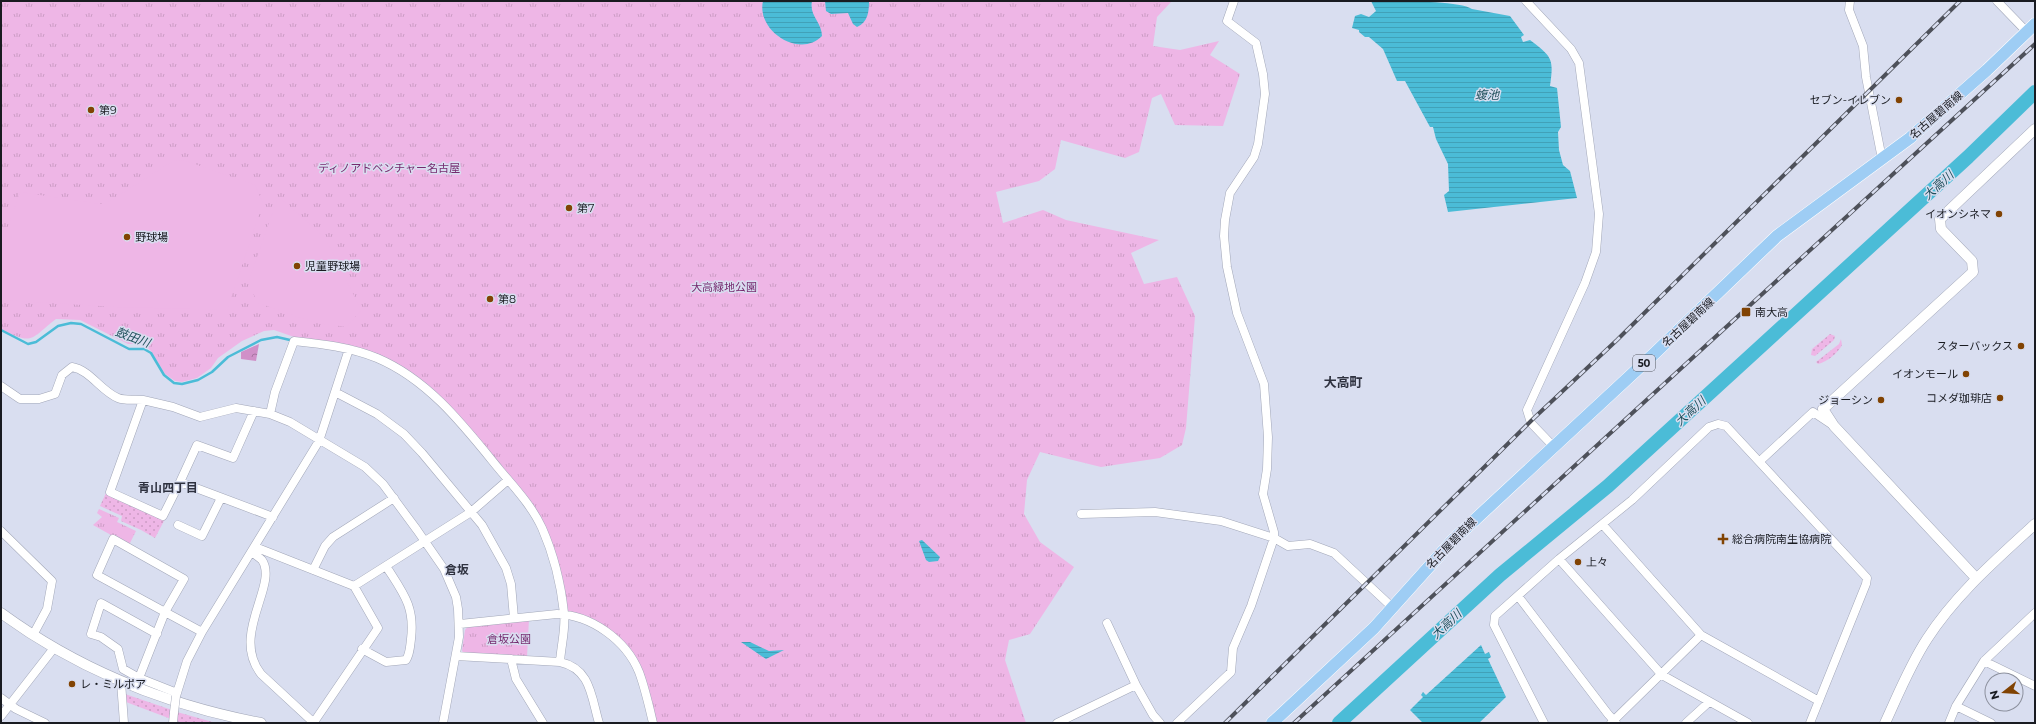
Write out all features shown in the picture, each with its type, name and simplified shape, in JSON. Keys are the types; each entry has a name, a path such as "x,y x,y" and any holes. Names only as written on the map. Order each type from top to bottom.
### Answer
{"main road":[{"name":"名古屋碧南線","path":"1272,723 1333,668 1392,607 1453,540 1554,447 1777,236 1910,138 1987,70 2031,28"}],"street":[{"path":"1176,723 1231,672 1233,648 1251,606 1274,538 1274,532 1263,494 1267,469 1268,437 1264,384 1237,313 1227,267 1224,236 1225,220 1230,193 1254,157 1258,144 1264,94 1263,74 1256,43 1227,21 1234,1"},
{"path":"1526,1 1570,49 1579,63 1599,214 1596,252 1592,264 1527,410 1532,423 1554,447"},
{"path":"1850,1 1849,10 1863,46 1866,77 1882,159"},
{"path":"1997,1 2031,28"},
{"path":"1976,578 1834,426 1823,409 1973,272 1972,262 1941,229 1940,219 2035,129"},
{"path":"270,414 275,392 294,341 348,349 384,362 406,374 428,390 455,416 508,480 533,512 542,528 550,550 564,614 560,662"},
{"path":"173,723 176,694 187,661 202,632 254,550 319,441 348,349"},
{"path":"1,386 20,399 48,397 55,394 62,375 72,367 81,369 112,395 120,399 143,400 200,417 236,408 270,414 290,422 319,441 365,467 383,484 394,498 444,569 451,583 458,608 460,624 456,656 443,723"},
{"path":"335,392 377,414 404,434 422,453 471,512 482,526 506,568 511,584 514,618"},
{"path":"143,400 110,492 163,516 197,445 233,458 254,411"},
{"path":"1760,461 1813,412 1834,426"},
{"path":"1544,723 1494,625 1494,616 1559,558 1603,525 1632,500 1709,427 1718,424 1726,426 1760,461 1866,578 1866,584 1810,723"},
{"path":"354,586 471,512 508,480"},
{"path":"180,482 273,517"},
{"path":"178,524 202,536 221,498"},
{"path":"313,570 325,546 333,537 394,498"},
{"path":"1081,514 1155,512 1221,521 1274,538 1288,546 1310,544 1334,553 1392,607"},
{"path":"1885,723 1909,670 1927,638 1976,578 2035,524"},
{"path":"1603,525 1701,635 1819,702"},
{"path":"1,531 52,581 47,609 33,635"},
{"path":"139,678 165,612 184,579 113,539 97,575 165,612 202,632"},
{"path":"254,550 354,586 378,628 362,649 314,723 254,666 250,654 250,637 266,573 262,561 254,550"},
{"path":"1559,558 1662,675 1748,723"},
{"path":"362,649 386,662 406,660 409,656 413,625 412,612 403,593 386,566"},
{"path":"1518,596 1614,722 1701,635"},
{"path":"157,634 101,603 91,634 101,637 118,649 123,669 139,678 176,694"},
{"path":"1,613 54,648 121,682 181,704 261,723"},
{"path":"1949,723 1956,706 1984,661 2035,613"},
{"path":"460,624 564,614 598,626 623,646 639,672 653,723"},
{"path":"2026,622 2035,626"},
{"path":"1107,623 1136,685 1153,715 1160,723"},
{"path":"1,716 54,648"},
{"path":"456,656 560,662 574,667 584,676 599,723"},
{"path":"511,659 519,684 544,723"},
{"path":"1984,661 2035,686"},
{"path":"121,682 124,723"},
{"path":"1057,723 1136,685"},
{"path":"1,698 9,705 45,723"},
{"path":"1686,723 1709,702"},
{"path":"1956,706 1991,723"}],"green space":[{"name":"大高緑地公園","path":"1,1 1172,1 1157,17 1153,46 1180,50 1219,41 1210,55 1240,74 1223,126 1175,125 1161,94 1152,98 1139,152 1125,158 1061,140 1055,169 1039,181 996,192 1003,223 1043,210 1066,220 1159,240 1131,253 1144,284 1177,277 1195,316 1186,428 1182,445 1160,458 1101,467 1040,452 1027,480 1024,514 1040,542 1074,567 1030,634 1009,640 1005,660 1026,723 657,723 627,647 565,609 544,527 454,411 386,360 297,338 274,330 264,331 242,341 218,358 211,368 197,378 182,382 175,381 165,374 151,351 144,344 128,344 80,320 56,319 36,335 26,339 1,329"},
{"name":"野球場","path":"183,160 255,185 263,203 227,310 116,307 1,300 1,240 5,235 20,192 100,204 107,203 173,161"},
{"name":"児童野球場","path":"281,199 319,232 331,249 361,310 347,327 316,323 258,303 248,283 277,200"},
{"path":"1830,334 1835,336 1834,340 1815,356 1811,355 1812,349"},
{"path":"1841,339 1842,345 1835,354 1821,363 1818,364 1816,362 1839,344"},
{"path":"259,344 256,361 241,359 241,352"},
{"path":"106,493 165,519 155,538 121,521 122,516 100,506"},
{"path":"99,509 119,518 117,522 136,531 129,545 93,525 102,517 97,513"},
{"name":"倉坂公園","path":"529,619 527,657 465,654 462,651 465,630 468,626"},
{"path":"125,694 172,710 171,719 126,702"},
{"path":"177,712 216,723 183,723 176,721"}],"water":[{"path":"763,1 812,1 812,11 820,27 822,36 813,42 803,44 792,43 782,38 773,31 766,22 763,12"},
{"path":"825,1 869,1 869,9 866,19 857,27 853,24 848,13 831,14 826,11"},
{"name":"蝮池","path":"1371,1 1454,4 1510,16 1524,35 1521,37 1523,42 1530,40 1543,50 1550,59 1552,69 1550,86 1557,88 1561,127 1558,132 1559,150 1563,165 1570,171 1577,198 1448,212 1444,195 1449,191 1448,164 1436,139 1433,127 1430,127 1405,81 1397,81 1383,49 1369,37 1365,37 1359,32 1359,30 1352,28 1355,16 1361,14 1369,17 1376,11"},
{"path":"922,540 940,557 938,561 929,562 926,560 919,541"},
{"path":"741,642 750,642 769,651 784,650 766,659"},
{"path":"1481,645 1485,654 1489,652 1491,657 1488,659 1506,697 1479,723 1423,723 1410,710 1423,697 1421,695 1423,692 1426,695"}],"waterway":[{"name":"大高川","path":"1339,723 1500,575 1608,486 1968,157 2035,92"},
{"name":"鼓田川","path":"1,330 28,344 36,342 58,326 71,323 81,324 129,349 144,349 151,353 164,375 174,383 182,384 198,380 212,372 228,357 261,340 277,337 290,340"}],"railway":[{"path":"1225,723 1534,418 1617,340 1960,1"},
{"path":"1294,723 2035,44"}],"place":[{"name":"セブン-イレブン","path":"1899,100"},
{"name":"第9","path":"91,110"},
{"name":"第7","path":"569,208"},
{"name":"イオンシネマ","path":"1999,214"},
{"name":"野球場","path":"127,237"},
{"name":"児童野球場","path":"297,266"},
{"name":"第8","path":"490,299"},
{"name":"南大高","path":"1746,312"},
{"name":"スターバックス","path":"2021,346"},
{"name":"イオンモール","path":"1966,374"},
{"name":"コメダ珈琲店","path":"2000,398"},
{"name":"ジョーシン","path":"1881,400"},
{"name":"総合病院南生協病院","path":"1723,539"},
{"name":"上々","path":"1578,562"},
{"name":"レ・ミルポア","path":"72,684"}],"district":[{"name":"大高町","path":"1343,382"},
{"name":"青山四丁目","path":"168,487"},
{"name":"倉坂","path":"457,569"}],"park label":[{"name":"ディノアドベンチャー名古屋","path":"389,168"}]}
